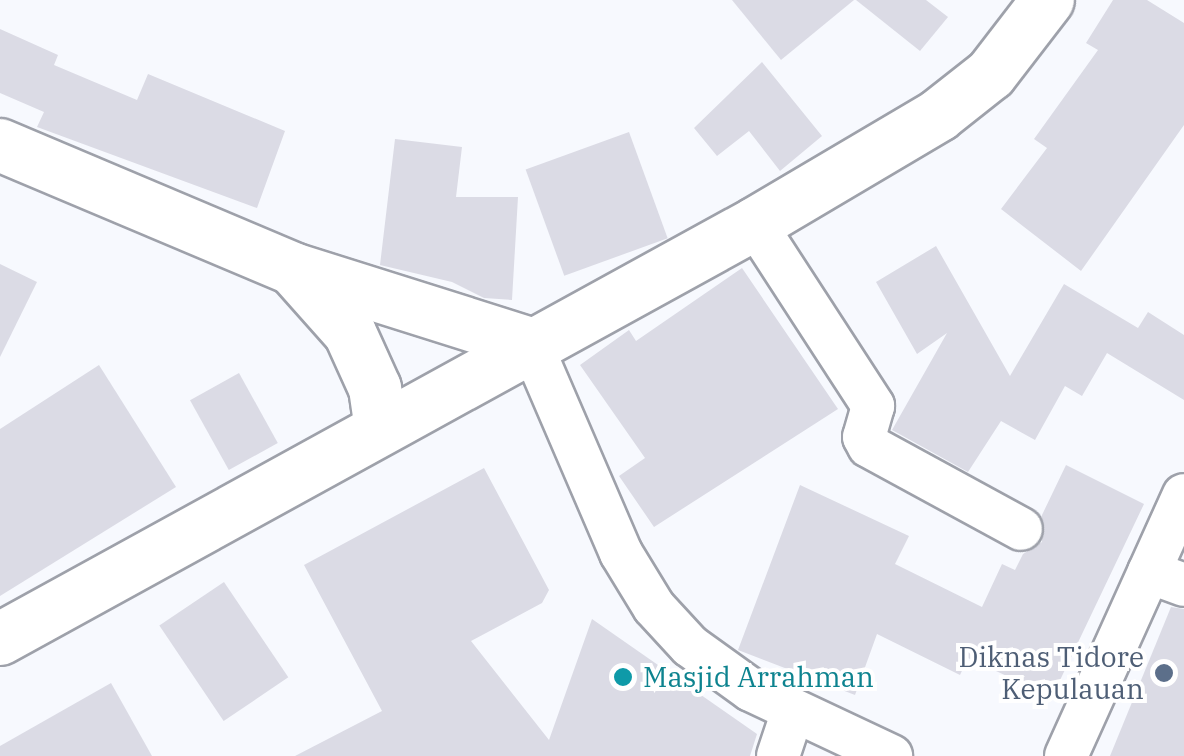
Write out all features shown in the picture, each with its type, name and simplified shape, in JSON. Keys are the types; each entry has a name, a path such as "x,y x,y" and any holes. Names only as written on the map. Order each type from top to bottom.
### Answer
{"street":[{"path":"0,639 755,224 967,95 1048,0"},
{"path":"0,145 293,269 531,344 621,553 654,608 690,646 750,690 891,756"},
{"path":"755,224 869,399 869,446 1021,529"},
{"path":"293,269 350,333 376,388 381,429"},
{"path":"1066,756 1167,578 1184,495"},
{"path":"778,756 793,711"}],"building":[{"path":"732,0 854,0 781,60"},
{"path":"856,0 926,0 948,17 920,51"},
{"path":"1113,0 1147,0 1184,23 1184,125 1081,271 1001,209 1047,148 1034,139 1098,50 1086,43"},
{"path":"0,29 58,55 54,65 137,100 148,74 285,131 257,208 37,127 44,112 0,93"},
{"path":"762,62 822,136 780,171 749,131 717,156 694,128"},
{"path":"629,132 668,238 564,276 526,170"},
{"path":"395,139 462,147 456,197 518,197 512,300 484,298 452,282 380,265"},
{"path":"936,246 1010,376 1064,284 1138,328 1148,312 1184,335 1184,400 1107,353 1082,396 1065,386 1035,440 1001,421 968,472 892,430 947,333 917,354 876,282"},
{"path":"0,264 37,282 0,357"},
{"path":"742,268 838,409 654,527 619,476 645,458 580,365 629,330 636,341"},
{"path":"99,365 176,487 0,596 0,429"},
{"path":"239,373 278,443 229,470 190,400"},
{"path":"1066,465 1144,504 1052,697 968,658 960,675 877,634 855,695 738,650 800,485 909,536 895,564 982,607 1002,564 1015,570 1023,554 1042,542 1042,515"},
{"path":"484,468 549,590 542,603 471,641 549,740 592,619 757,734 750,756 295,756 382,711 304,565"},
{"path":"224,582 288,677 224,721 159,626"},
{"name":"Diknas Tidore Kepulauan","path":"1171,607 1184,609 1184,756 1110,756"},
{"path":"111,683 152,756 0,756 0,746"}],"place":[{"name":"Diknas Tidore Kepulauan","path":"1164,673"},
{"name":"Masjid Arrahman","path":"623,677"}]}
